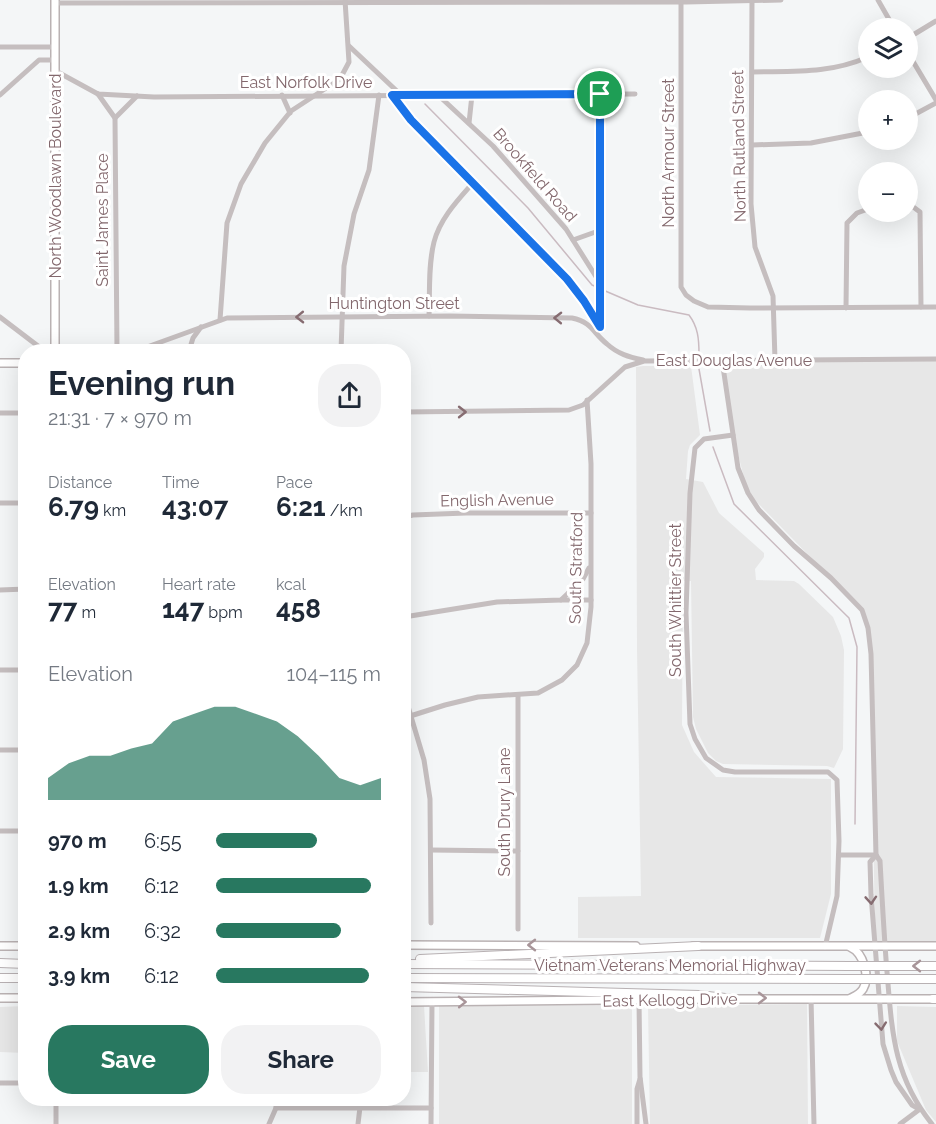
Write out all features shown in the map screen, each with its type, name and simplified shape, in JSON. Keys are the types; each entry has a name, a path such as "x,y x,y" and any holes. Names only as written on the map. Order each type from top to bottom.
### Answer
{"highway":[{"path":"411,962 698,946"},
{"name":"Vietnam Veterans Memorial Highway","path":"411,962 936,966"},
{"path":"0,963 18,964"},
{"path":"0,978 18,978"},
{"name":"Vietnam Veterans Memorial Highway","path":"411,978 936,980"},
{"path":"411,987 699,995 734,999"}],"main road":[{"name":"North Woodlawn Boulevard","path":"54,1 56,344"},
{"path":"0,363 18,363"},
{"path":"411,945 936,946"},
{"path":"0,946 18,946"},
{"path":"848,947 861,955 864,961 865,982 858,995 849,999"},
{"path":"0,998 18,998"},
{"name":"East Kellogg Drive","path":"411,1002 935,999"}],"street":[{"path":"54,1 781,0"},
{"path":"879,0 889,18"},
{"path":"220,320 227,223 241,184 265,143 290,113 339,79 349,62 345,1"},
{"name":"North Armour Street","path":"681,1 681,287 694,301 708,307 773,308"},
{"name":"North Rutland Street","path":"752,1 751,204 755,247 772,296 775,360"},
{"path":"918,32 936,21"},
{"path":"349,45 400,95"},
{"path":"0,47 54,47"},
{"path":"39,47 39,60"},
{"path":"0,94 39,60 54,60"},
{"path":"752,72 820,71 858,61"},
{"name":"East Norfolk Drive","path":"54,70 98,94 137,96 635,94"},
{"path":"918,70 936,102 918,112"},
{"path":"98,94 115,118 137,96"},
{"path":"600,94 600,336"},
{"path":"282,95 290,113"},
{"path":"341,344 344,266 354,213 369,170 379,95"},
{"path":"392,95 411,120 567,279 600,327"},
{"name":"Brookfield Road","path":"438,95 493,146 566,229 600,283"},
{"path":"469,123 472,95"},
{"name":"Saint James Place","path":"115,118 117,344"},
{"path":"752,145 811,144 858,134"},
{"path":"429,316 430,272 434,240 446,215 472,184"},
{"path":"918,210 920,212 921,307"},
{"path":"846,308 847,223 858,213"},
{"path":"573,240 601,230"},
{"path":"773,308 936,307"},
{"name":"Huntington Street","path":"154,344 227,318 429,316 572,318 588,323 622,355 644,361"},
{"path":"0,317 35,344"},
{"path":"191,344 202,326"},
{"name":"East Douglas Avenue","path":"411,412 569,410 583,405 626,367 644,361 936,359"},
{"path":"722,360 738,468 748,493 759,510 794,546 831,578 862,610 868,628 871,654 876,855 880,861 891,1033 896,1056 920,1109 932,1124"},
{"name":"South Stratford","path":"411,716 478,697 538,693 554,686 577,665 587,643 591,600 591,464 587,400"},
{"path":"0,413 18,413"},
{"name":"South Whittier Street","path":"733,435 704,439 694,448 690,493 686,613 690,724 695,739 706,758 718,768 735,772 826,772 833,774 837,780 839,855"},
{"path":"0,502 18,503"},
{"name":"English Avenue","path":"411,517 466,513 591,513"},
{"path":"561,600 583,579 590,564"},
{"path":"0,590 18,589"},
{"path":"411,616 497,602 591,600"},
{"path":"0,670 18,670"},
{"name":"South Drury Lane","path":"518,695 518,929"},
{"path":"411,719 424,760 430,799 431,923"},
{"path":"0,750 18,750"},
{"path":"0,831 18,831"},
{"path":"431,850 518,851"},
{"path":"825,947 837,896 839,855 876,855"},
{"path":"876,855 870,862 871,895 883,1044 891,1070 912,1105 920,1109"},
{"path":"811,998 814,1124"},
{"path":"638,1124 639,1000"},
{"path":"431,1124 432,1003"},
{"path":"640,1077 646,1124"},
{"path":"0,1083 18,1083"},
{"path":"56,1106 56,1124"},
{"path":"358,1124 360,1107"},
{"path":"269,1124 276,1108 431,1108"},
{"path":"637,1108 645,1108"},
{"path":"900,1124 920,1109"}],"shaded area":[{"path":"936,359 936,946 875,946 871,654 862,610 748,493 733,435 722,360"},
{"path":"691,366 700,435 690,445 688,451 686,479 703,482 719,513 764,553 764,557 755,569 756,580 794,581 799,584 833,617 841,636 844,650 843,749 834,768 723,764 708,753 696,729 693,717 691,581 683,581 682,725 694,752 716,777 831,779 831,894 820,938 578,938 578,897 641,896 636,367"},
{"path":"807,1004 808,1124 650,1124 648,1006"},
{"path":"632,1005 632,1124 439,1124 439,1006"},
{"path":"18,1006 18,1053 0,1052 0,1007"},
{"path":"411,1006 424,1006 428,1072 411,1072"},
{"path":"897,1006 936,1007 936,1122 926,1110 897,1041"}],"waterway":[{"path":"425,104 528,208 592,285 597,287"},
{"path":"603,290 638,305 689,315 697,333 699,354"},
{"path":"699,369 710,431"},
{"path":"713,447 734,504 849,618 857,647 855,824"}],"route":[{"path":"600,94 600,327 567,279 411,120 392,95 600,94"}]}
